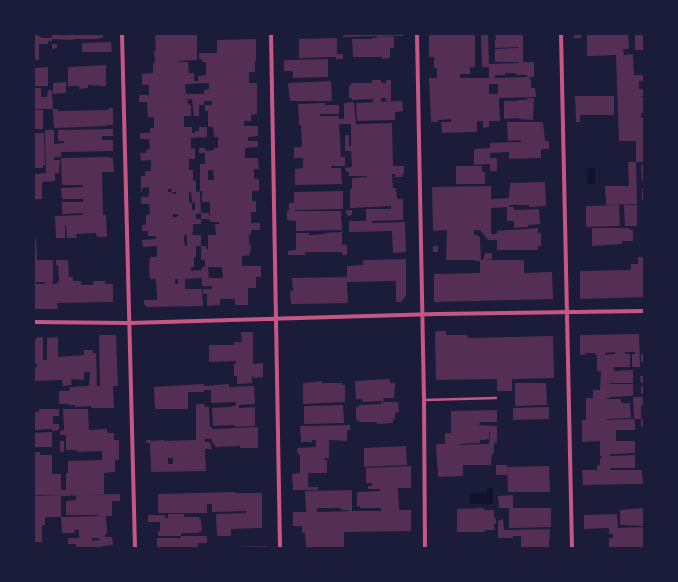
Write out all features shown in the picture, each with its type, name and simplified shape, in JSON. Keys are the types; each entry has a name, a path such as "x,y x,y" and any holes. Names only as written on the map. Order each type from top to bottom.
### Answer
{"street":[{"path":"122,34 135,548"},
{"path":"271,34 280,548"},
{"path":"417,34 424,400 425,548"},
{"path":"561,34 572,548"},
{"path":"34,322 130,323 644,311"}],"lane":[{"path":"424,400 496,398"}],"shaded area":[{"path":"588,168 595,168 595,184 587,184"},
{"path":"488,488 493,488 493,504 470,504 470,493 486,493"}],"building":[{"path":"34,34 39,34 39,37 41,38 52,38 52,34 103,34 103,38 73,40 52,39 52,41 48,41 48,44 39,44 39,60 34,60"},
{"path":"155,34 197,34 197,60 179,62 188,62 189,73 194,73 194,81 198,81 198,76 206,75 206,62 202,62 202,59 199,59 199,53 217,53 217,40 256,39 255,72 249,72 249,83 257,83 257,114 251,115 251,121 244,121 244,126 258,126 258,136 248,137 248,141 258,141 258,147 245,148 245,158 258,158 259,169 254,169 254,179 259,179 259,191 252,191 252,201 256,201 256,212 251,212 251,223 260,223 260,230 251,230 251,234 249,234 249,245 251,245 250,255 242,256 242,266 261,266 261,277 256,277 256,288 248,288 248,305 235,305 235,299 220,299 220,305 207,306 207,294 203,294 203,289 212,289 212,286 202,286 202,278 185,279 185,289 202,289 203,306 147,307 144,304 144,300 157,300 156,279 150,279 149,268 150,257 157,257 157,246 143,247 142,240 156,239 156,236 148,236 148,231 142,231 142,225 146,225 146,215 150,214 149,204 141,204 141,197 148,197 149,187 142,188 141,192 141,176 145,176 145,171 151,171 151,160 141,161 140,153 146,153 146,150 150,149 149,139 140,139 140,133 150,133 150,128 154,128 154,117 148,117 147,102 139,102 139,95 149,95 149,85 142,85 142,74 153,73 153,63 155,63 154,51 156,51","holes":["209,83 209,89 204,90 204,94 186,94 185,84","188,99 192,99 194,116 199,116 199,105 204,105 204,101 212,101 212,105 205,105 205,111 208,111 208,127 213,127 214,137 218,137 218,148 206,151 205,148 199,148 199,153 205,153 205,164 200,164 200,191 196,192 196,181 193,181 193,170 189,170 189,159 195,159 195,148 191,149 191,138 207,137 207,127 199,127 199,131 195,131 195,133 192,133 192,127 184,127 184,116 191,116 191,105 187,103","208,170 213,170 214,180 208,180","168,189 172,189 171,192 168,192","200,191 202,191 202,202 210,202 210,216 209,213 201,213","189,192 191,192 192,203 189,203","195,202 195,210 192,210 192,203","201,213 201,219 196,219 196,214","173,214 178,214 177,217 173,217","201,219 209,219 210,222 219,222 219,224 215,224 216,235 208,235 208,249 206,249 206,246 201,246 201,235 193,235 192,232 193,224 201,224","184,235 187,235 187,246 185,246","196,246 201,246 201,260 205,260 205,267 202,267 202,270 191,271 191,267 194,267","208,267 222,267 223,278 209,278","175,279 178,279 178,284 175,284"]},
{"path":"343,34 403,34 403,36 380,36 394,37 394,48 390,48 390,58 382,59 382,57 353,57 352,39 372,39 377,38 377,36 343,37"},
{"path":"523,34 523,62 534,62 534,77 529,77 529,79 531,79 531,88 535,88 536,97 499,98 500,121 489,121 489,127 483,128 483,121 477,121 477,131 475,132 442,133 441,122 451,122 451,119 431,122 429,78 437,78 437,68 434,68 434,57 429,57 429,35 475,35 475,67 470,67 470,74 460,74 460,78 489,78 489,67 482,67 481,35 488,35 489,64 519,63 495,62 495,49 518,47 495,48 495,35","holes":["505,73 516,73 516,75 527,75 527,77 495,78 495,75 505,75","489,84 498,84 498,94 489,94"]},
{"path":"574,34 581,34 581,38 574,38"},
{"path":"587,34 628,34 629,49 623,49 624,55 633,54 634,75 644,75 644,81 639,81 639,89 644,89 644,96 641,97 644,97 644,113 641,113 641,118 644,118 644,162 636,162 636,141 619,141 616,55 587,56"},
{"path":"635,34 644,34 644,50 635,50"},
{"path":"337,38 337,54 343,54 343,59 336,59 336,57 299,58 299,39"},
{"path":"111,42 112,52 82,52 82,43"},
{"path":"52,44 57,44 57,48 52,49"},
{"path":"328,59 328,77 293,78 293,71 284,71 284,60"},
{"path":"106,65 106,86 88,85 88,88 79,89 79,86 68,86 68,67"},
{"path":"48,67 48,86 34,86 34,68"},
{"path":"372,80 381,80 381,83 386,83 386,80 391,80 391,101 386,101 386,98 381,98 381,102 373,102 373,99 352,100 352,98 349,98 349,86 351,83 372,83"},
{"path":"331,81 332,101 290,101 288,83"},
{"path":"66,82 66,93 53,94 53,83"},
{"path":"34,88 41,88 41,97 47,97 48,90 52,90 53,109 34,109"},
{"path":"575,96 614,96 614,115 580,115 580,122 576,122"},
{"path":"527,98 534,98 533,120 519,118 504,119 504,101 527,100"},
{"path":"402,101 403,111 395,112 395,120 357,121 356,103"},
{"path":"354,102 356,124 392,123 393,166 404,166 404,174 403,173 402,177 395,177 395,174 392,174 393,188 396,188 397,199 403,199 403,220 372,221 372,223 405,222 406,252 393,253 392,231 349,232 349,221 366,221 366,209 391,209 391,206 350,208 350,189 352,189 352,178 367,177 349,176 349,172 346,172 345,168 352,167 351,151 345,151 345,135 349,135 349,146 351,146 351,124 339,124 341,157 345,157 345,166 331,166 331,168 341,168 342,184 295,185 295,169 303,168 303,158 294,158 294,147 302,147 298,104 325,103 325,105 339,105 339,114 320,114 320,116 339,116 339,119 344,119 344,103"},
{"path":"109,108 113,108 113,125 54,128 53,109 58,109 58,111 108,110"},
{"path":"34,110 43,110 43,129 34,129"},
{"path":"507,122 543,122 545,141 549,141 549,149 541,149 541,158 509,159 509,152 490,153 490,158 497,158 497,171 490,171 490,164 474,165 474,149 490,148 490,143 521,142 521,140 508,141"},
{"path":"113,129 113,136 102,136 102,140 113,140 113,151 61,152 61,157 54,157 54,160 60,160 59,173 55,173 55,181 42,182 42,199 34,199 34,174 46,173 45,130 54,130 54,144 64,143 64,141 58,141 58,130"},
{"path":"34,133 44,133 45,165 43,165 43,168 34,168"},
{"path":"61,158 113,158 114,172 102,172 103,215 106,215 107,237 97,237 96,233 76,234 77,238 67,238 65,225 65,238 56,238 55,216 83,215 83,213 62,214 62,202 83,202 83,199 62,199 61,188 83,187 83,185 62,185"},
{"path":"628,162 636,162 637,204 606,205 605,186 629,186"},
{"path":"644,164 644,181 642,181 641,165"},
{"path":"456,166 482,166 482,172 485,172 485,184 456,184"},
{"path":"545,182 546,206 529,207 529,205 509,205 509,207 514,207 514,210 539,209 540,224 514,228 514,221 507,221 507,207 491,208 491,234 497,234 497,231 538,228 538,233 541,233 541,246 538,246 538,250 497,250 497,240 488,240 480,230 474,230 474,235 478,235 478,237 480,237 481,260 524,260 524,273 552,272 553,299 434,302 434,274 480,273 480,261 446,260 447,230 433,231 432,187 491,186 491,199 495,199 509,198 510,183"},
{"path":"642,188 644,188 644,200 642,200"},
{"path":"343,191 343,209 295,210 341,211 342,230 296,231 296,221 287,220 289,203 294,203 294,192"},
{"path":"619,205 620,226 586,227 586,206"},
{"path":"624,205 637,205 637,226 625,226"},
{"path":"346,210 352,210 352,215 347,216"},
{"path":"592,228 629,228 630,230 633,230 633,241 622,241 622,244 592,246"},
{"path":"342,232 342,245 347,245 347,255 342,255 342,252 305,252 305,255 288,255 288,251 296,250 296,233 309,233 309,235"},
{"path":"34,239 36,239 37,260 53,260 52,284 57,284 59,281 58,265 56,265 56,260 68,260 69,277 73,277 73,281 81,281 81,285 93,285 93,281 105,281 105,284 113,284 113,302 57,303 58,309 34,309","holes":["36,282 45,282 45,284 36,284"]},
{"path":"433,246 438,246 438,252 433,252"},
{"path":"485,253 492,253 492,259 483,260"},
{"path":"638,257 644,257 644,297 580,299 580,271 631,270 631,264 638,264"},
{"path":"406,259 406,296 401,302 396,302 396,281 347,282 348,303 291,304 290,291 293,291 292,278 347,277 347,266 363,265 363,260"},
{"path":"436,331 446,331 446,335 467,335 468,338 553,336 554,378 512,379 512,391 497,391 497,379 436,380"},
{"path":"241,332 253,332 253,364 263,363 263,377 253,378 252,376 252,383 237,384 237,376 234,376 234,364 236,364 236,361 209,362 209,345 234,345 234,342 242,342"},
{"path":"639,334 640,367 632,367 632,354 635,354 635,352 625,352 625,354 630,354 630,367 614,367 614,371 633,370 633,383 610,383 633,384 633,396 607,398 621,399 621,403 630,403 631,418 607,420 634,419 635,430 616,430 616,441 635,441 635,453 610,454 610,456 635,455 635,468 610,468 610,470 642,470 643,484 583,485 582,470 597,470 597,465 600,465 600,458 602,458 602,456 600,456 600,441 582,442 582,420 586,420 586,398 593,398 593,390 600,390 601,371 597,371 596,353 585,353 585,355 580,355 580,335","holes":["615,352 615,354 605,355 605,353"]},
{"path":"99,335 116,335 118,386 113,386 114,408 91,408 91,406 75,407 75,405 59,404 59,391 68,391 70,390 70,387 89,386 90,372 84,372 84,380 71,379 72,385 63,386 62,380 34,381 34,367 37,367 37,364 34,364 34,339 37,339 37,337 43,337 43,360 47,360 47,338 58,337 58,357 84,355 84,350 93,350 93,353 96,353 97,386 100,386"},
{"path":"641,354 644,354 644,362 641,362"},
{"path":"640,376 644,376 644,383 641,383"},
{"path":"390,379 390,383 395,383 394,398 383,398 384,401 363,402 362,399 356,399 355,381"},
{"path":"322,381 322,383 342,383 342,385 345,385 345,402 303,404 303,383"},
{"path":"515,383 546,383 547,405 515,406"},
{"path":"204,384 204,386 229,384 229,387 254,386 255,404 239,405 239,408 255,407 255,426 213,426 212,408 231,407 236,405 236,402 211,403 211,390 204,390 204,392 188,392 188,409 155,409 154,387"},
{"path":"641,386 644,386 644,394 641,394"},
{"path":"633,397 644,397 644,405 641,405 641,419 634,419"},
{"path":"381,402 398,402 399,412 395,413 393,423 377,424 377,422 359,422 356,420 356,407 359,407 359,405 381,404"},
{"path":"196,404 204,404 205,407 209,407 210,427 212,427 212,429 258,427 258,448 240,448 240,446 215,447 214,443 212,443 212,439 205,439 205,442 210,442 212,449 205,449 206,471 151,472 150,443 146,443 146,440 196,440","holes":["168,458 173,458 173,464 168,464"]},
{"path":"343,405 344,423 304,424 304,406"},
{"path":"549,407 549,419 513,420 513,408"},
{"path":"39,409 59,409 59,416 53,416 53,424 59,424 59,430 34,430 34,412 39,412"},
{"path":"63,409 88,409 89,430 107,429 107,433 114,433 114,440 119,440 119,460 115,460 115,472 104,473 104,494 61,496 61,517 45,517 45,525 42,525 42,542 34,542 34,496 61,495 34,495 34,452 40,452 40,455 52,455 52,474 61,474 61,490 66,490 68,461 102,460 102,451 77,452 77,450 66,450 66,435 60,435 60,431 64,430"},
{"path":"497,410 497,422 480,422 479,425 497,426 497,443 494,443 494,454 492,454 491,465 463,465 463,476 438,477 436,444 445,444 445,433 451,433 451,411","holes":["490,432 489,444 460,445 480,443 480,440 489,439"]},
{"path":"641,419 644,419 644,426 641,427"},
{"path":"350,425 350,430 347,430 347,441 329,440 329,458 324,458 324,460 327,460 327,473 308,473 308,487 318,487 318,490 293,490 292,474 300,473 300,454 298,455 297,448 316,447 316,440 312,440 312,442 301,442 300,426"},
{"path":"52,432 52,447 34,447 34,433"},
{"path":"60,441 64,441 64,452 60,452"},
{"path":"406,446 407,465 364,467 364,448"},
{"path":"496,465 507,465 507,475 496,475"},
{"path":"411,466 411,488 398,488 399,510 411,510 411,531 344,532 344,548 306,548 305,533 302,533 302,526 293,526 293,512 306,512 305,491 352,490 352,511 381,511 381,508 357,507 357,492 380,491 380,489 368,489 368,486 372,486 372,483 366,483 366,468","holes":["317,508 341,508 341,510 349,511 317,512"]},
{"path":"549,466 550,492 508,492 507,467"},
{"path":"235,492 262,493 262,528 231,529 231,536 217,536 216,514 246,513 246,511 212,512 212,504 207,504 207,513 158,513 158,494"},
{"path":"120,494 120,501 112,501 112,516 106,516 107,534 105,534 105,537 112,537 113,545 102,546 102,548 76,548 76,544 68,544 68,538 79,538 79,530 74,530 75,533 62,533 61,517 99,516 66,515 66,501 76,500 76,495","holes":["92,538 99,538 99,541 92,541"]},
{"path":"513,495 513,508 551,508 551,527 509,528 509,508 499,508 498,496"},
{"path":"484,508 484,510 494,510 494,518 496,518 496,524 494,524 495,530 485,530 485,532 457,532 457,509"},
{"path":"643,508 643,526 620,525 620,510"},
{"path":"168,514 184,514 184,517 199,517 199,519 201,519 202,531 199,531 199,533 181,533 181,536 158,536 158,531 160,531 160,522 148,522 148,515 165,515 165,518 168,518"},
{"path":"617,514 618,528 644,527 644,548 609,548 609,538 613,538 613,534 609,534 609,528 584,529 584,515"},
{"path":"503,519 504,530 550,529 549,548 521,548 521,536 513,536 513,538 498,538 498,521"},
{"path":"181,536 207,536 207,543 198,543 198,548 157,548 157,538 181,538"},
{"path":"267,546 267,548 236,548 236,547"}]}
